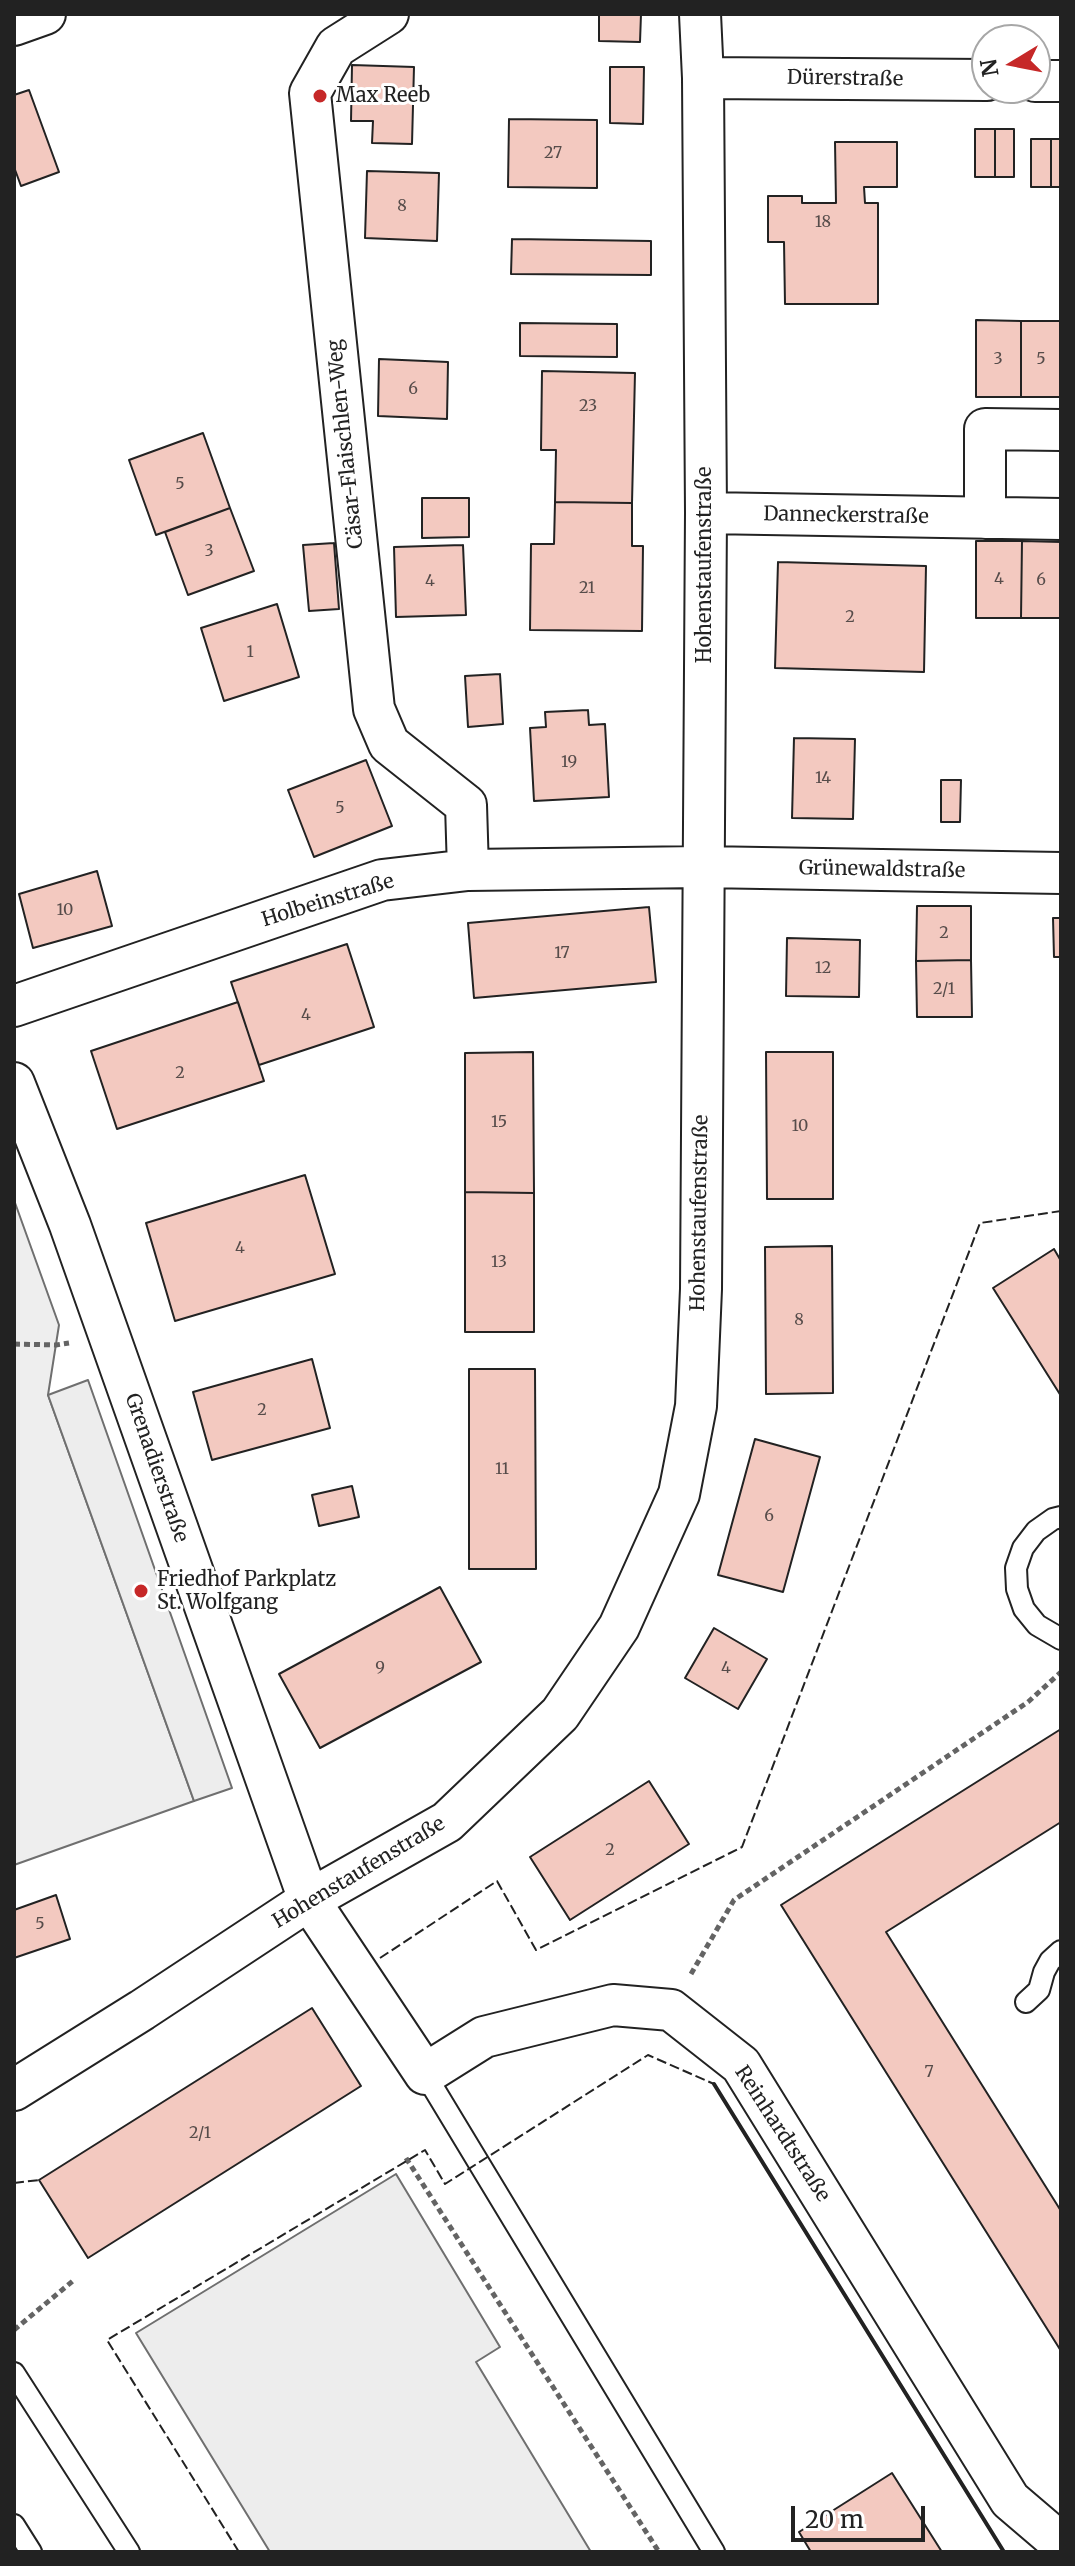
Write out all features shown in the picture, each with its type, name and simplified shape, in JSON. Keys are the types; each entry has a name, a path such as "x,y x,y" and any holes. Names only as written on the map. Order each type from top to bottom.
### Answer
{"street":[{"path":"14,25 45,14"},
{"name":"Cäsar-Flaischlen-Weg","path":"388,14 336,47 310,93 374,709 389,744 466,805 468,870"},
{"name":"Hohenstaufenstraße","path":"14,2090 309,1900 447,1822 560,1714 619,1627 679,1494 696,1406 701,1289 706,513 700,14"},
{"name":"Dürerstraße","path":"703,78 971,80"},
{"path":"985,518 985,429 1061,430"},
{"name":"Danneckerstraße","path":"706,513 1061,519"},
{"name":"Holbeinstraße","path":"14,1006 382,880 468,870 702,867"},
{"name":"Grünewaldstraße","path":"702,867 1061,873"},
{"name":"Grenadierstraße","path":"14,1083 70,1225 309,1900"},
{"path":"309,1900 425,2074 484,2037 613,2005 671,2010"},
{"name":"Reinhardtstraße","path":"671,2010 741,2065 1010,2500 1051,2535 1061,2537"}],"lane":[{"path":"1061,1517 1036,1531 1023,1548 1016,1568 1017,1589 1024,1609 1037,1625 1061,1639"},
{"path":"1026,2002 1039,1990 1050,1961 1061,1951"},
{"path":"425,2074 714,2552"},
{"path":"14,2373 129,2552"},
{"path":"14,2525 31,2552"}],"path":[{"path":"671,2010 734,1900 1028,1702 1061,1672"},
{"path":"406,2158 659,2552"},
{"path":"14,2330 74,2280"}],"shaded area":[{"path":"14,1200 59,1325 48,1395 194,1801 14,1865"},
{"name":"Friedhof Parkplatz St. Wolfgang","path":"88,1380 232,1788 194,1801 48,1395"},
{"path":"396,2174 500,2347 476,2362 591,2552 270,2552 136,2333"}],"building":[{"path":"599,14 641,14 640,42 599,41"},
{"path":"352,65 414,67 412,144 372,143 373,121 351,121"},
{"path":"610,67 644,67 643,124 610,123"},
{"path":"29,90 59,172 21,186 14,167 14,95"},
{"path":"509,119 597,120 597,188 508,187"},
{"path":"975,129 995,129 995,177 975,177"},
{"path":"995,129 1014,129 1014,177 995,177"},
{"path":"1031,139 1051,139 1051,187 1031,187"},
{"path":"1051,139 1061,139 1061,187 1051,187"},
{"path":"835,142 897,142 897,187 864,187 865,203 878,203 878,304 785,304 784,242 768,242 768,196 802,196 802,203 836,203"},
{"path":"367,171 439,173 437,241 365,238"},
{"path":"512,239 651,241 651,275 511,274"},
{"path":"976,320 1021,321 1021,397 976,397"},
{"path":"1021,321 1061,321 1061,397 1021,397"},
{"path":"520,323 617,324 617,357 520,356"},
{"path":"379,359 448,362 447,419 378,416"},
{"path":"542,371 635,373 632,503 555,502 556,450 541,450"},
{"path":"203,433 230,508 156,535 129,460"},
{"path":"422,498 469,498 469,537 422,538"},
{"path":"555,502 632,503 632,546 643,546 642,631 530,630 531,544 554,544"},
{"path":"230,508 254,571 188,595 165,532"},
{"path":"976,541 1022,541 1021,618 976,618"},
{"path":"1022,541 1061,542 1061,618 1021,618"},
{"path":"334,543 339,609 309,611 303,545"},
{"path":"463,545 466,615 396,617 394,547"},
{"path":"778,562 926,566 924,672 775,668"},
{"path":"277,604 299,677 224,701 201,628"},
{"path":"500,674 503,724 468,727 465,676"},
{"path":"588,710 589,725 605,724 609,797 534,801 530,728 546,727 545,712"},
{"path":"794,738 855,739 853,819 792,818"},
{"path":"366,760 392,826 314,857 288,790"},
{"path":"941,780 961,780 960,822 941,822"},
{"path":"97,871 112,926 33,948 19,894"},
{"path":"917,906 971,906 971,960 916,961"},
{"path":"649,907 656,982 474,998 468,923"},
{"path":"1053,918 1061,918 1061,957 1054,957"},
{"path":"787,938 860,940 859,997 786,996"},
{"path":"347,944 374,1027 259,1065 231,982"},
{"path":"971,960 972,1017 917,1017 916,961"},
{"path":"238,1002 264,1081 117,1129 91,1051"},
{"path":"533,1052 534,1193 465,1192 465,1053"},
{"path":"766,1052 833,1052 833,1199 767,1199"},
{"path":"305,1175 335,1274 175,1321 146,1223"},
{"path":"465,1192 534,1193 534,1332 465,1332"},
{"path":"832,1246 833,1393 766,1394 765,1247"},
{"path":"1054,1249 1061,1261 1061,1396 993,1288"},
{"path":"312,1359 330,1428 212,1460 193,1392"},
{"path":"469,1369 535,1369 536,1569 469,1569"},
{"path":"755,1439 820,1457 783,1592 718,1575"},
{"path":"352,1486 359,1517 319,1526 312,1495"},
{"path":"440,1587 481,1662 320,1748 279,1674"},
{"path":"714,1628 767,1659 738,1709 685,1678"},
{"path":"1061,1729 1061,1822 886,1932 1061,2211 1061,2351 781,1905"},
{"path":"649,1781 689,1844 570,1920 530,1857"},
{"path":"56,1895 70,1939 14,1958 14,1910"},
{"path":"312,2008 361,2086 88,2258 39,2180"},
{"path":"892,2473 942,2552 811,2552 799,2532"}],"fence":[{"path":"380,1958 497,1881 536,1950 742,1847 980,1223 1061,1211"},
{"path":"239,2552 107,2340 425,2150 445,2184 648,2055 714,2084"},
{"path":"14,2183 39,2180"}],"wall":[{"path":"714,2084 1004,2552"}],"place":[{"name":"Max Reeb","path":"320,96"},
{"name":"Friedhof Parkplatz St. Wolfgang","path":"141,1591"}]}
